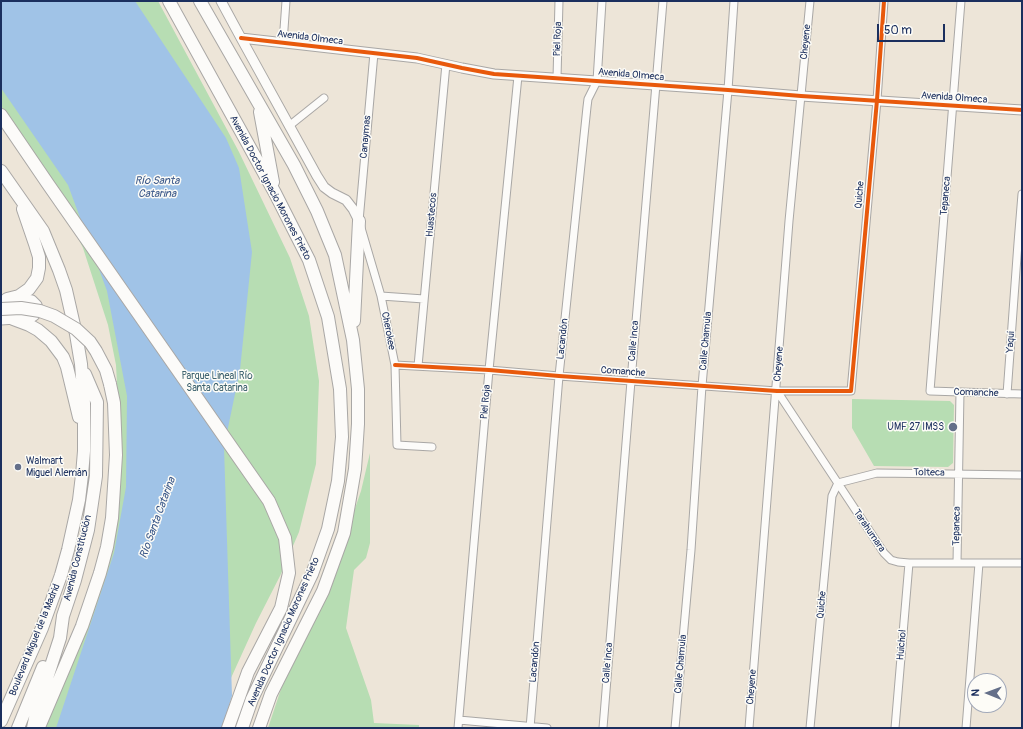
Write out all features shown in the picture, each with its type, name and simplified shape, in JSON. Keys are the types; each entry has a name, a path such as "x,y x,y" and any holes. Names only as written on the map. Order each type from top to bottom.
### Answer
{"highway":[{"name":"Avenida Doctor Ignacio Morones Prieto","path":"169,1 275,193 309,260 328,317 340,389 342,437 338,482 328,529 312,574 252,699 242,728"},
{"name":"Avenida Doctor Ignacio Morones Prieto","path":"200,1 294,165 317,211 335,255 353,340 358,389 358,424 355,470 344,533 323,591 271,694 259,728"},
{"path":"258,102 275,193"},
{"path":"1,115 269,501 285,538 289,573 281,608 248,672 228,728"},
{"name":"Boulevard Miguel de la Madrid","path":"1,171 43,231 66,290 72,312 81,364 84,403 84,451 79,500 68,550 61,576 42,628 1,721"},
{"path":"3,303 19,296 28,289 37,278 40,268 35,244 17,193"},
{"path":"353,340 359,221"},
{"path":"3,303 40,311 54,316 76,329 90,342 96,351 110,384 114,403 116,455 112,518 107,547 82,626 38,728"},
{"path":"7,320 29,325 38,330 51,341 60,353 67,367 84,435"},
{"name":"Avenida Constitución","path":"33,728 37,709 60,638 63,616 88,530 96,476 97,402 81,364"},
{"path":"18,728 63,616"}],"street":[{"path":"221,1 317,176 324,187 346,200 353,209 359,221"},
{"path":"283,43 286,1"},
{"name":"Piel Roja","path":"557,78 559,1"},
{"name":"Lacandón","path":"530,727 559,376 588,99 597,81 602,1"},
{"name":"Calle Inca","path":"603,728 663,1"},
{"name":"Calle Chamula","path":"675,728 691,550 702,386 728,90 734,1"},
{"name":"Cheyene","path":"749,728 789,221 810,1"},
{"name":"Quiche","path":"851,391 877,100 884,1"},
{"name":"Tepaneca","path":"930,391 961,1"},
{"name":"Avenida Olmeca","path":"240,38 417,58 489,73 518,76 1022,110"},
{"name":"Canaymas","path":"359,221 374,53"},
{"name":"Huastecos","path":"418,366 446,64"},
{"name":"Piel Roja","path":"458,728 489,370 518,76"},
{"path":"289,126 324,98"},
{"name":"Yaqui","path":"1008,394 1022,194"},
{"name":"Cherokee","path":"359,221 381,296 395,365 397,445 432,447"},
{"path":"381,296 424,299"},
{"path":"3,303 32,300 38,308 36,314 31,318 7,320"},
{"name":"Comanche","path":"395,365 489,370 776,391 851,391"},
{"name":"Tarahumara","path":"776,391 884,553 891,560 909,563 1022,563"},
{"name":"Comanche","path":"930,391 1022,394"},
{"name":"Tepaneca","path":"957,563 960,392"},
{"name":"Tolteca","path":"838,483 877,473 1022,475"},
{"name":"Quiche","path":"810,728 832,496 838,483"},
{"name":"Huichol","path":"895,728 909,563"},
{"path":"966,728 980,563"},
{"path":"459,720 548,728"}],"green space":[{"name":"Río Santa Catarina","path":"1,1 158,1 239,152 290,258 309,316 319,381 316,464 299,532 280,576 256,623 226,689 213,728 41,728 113,518 119,423 116,365 108,325 83,248 46,173 1,106"},
{"path":"852,399 950,401 954,405 953,463 948,467 874,466 852,428"},
{"path":"370,453 370,543 366,558 354,570 346,628 371,700 374,723 419,725 419,728 268,728 289,665 333,572 361,491"}],"water":[{"name":"Río Santa Catarina","path":"1,1 135,1 226,138 239,168 252,252 240,370 224,447 232,696 222,728 56,728 114,553 126,487 127,396 107,291 68,185 1,88"}],"cycle path":[{"path":"395,365 489,370 777,391 851,391 877,100 884,1"},
{"path":"241,38 417,58 494,74 1022,110"}],"place":[{"name":"UMF 27 IMSS","path":"953,427"},
{"name":"Walmart Miguel Alemán","path":"18,467"}],"park label":[{"name":"Parque Lineal Río Santa Catarina","path":"217,382"}]}
